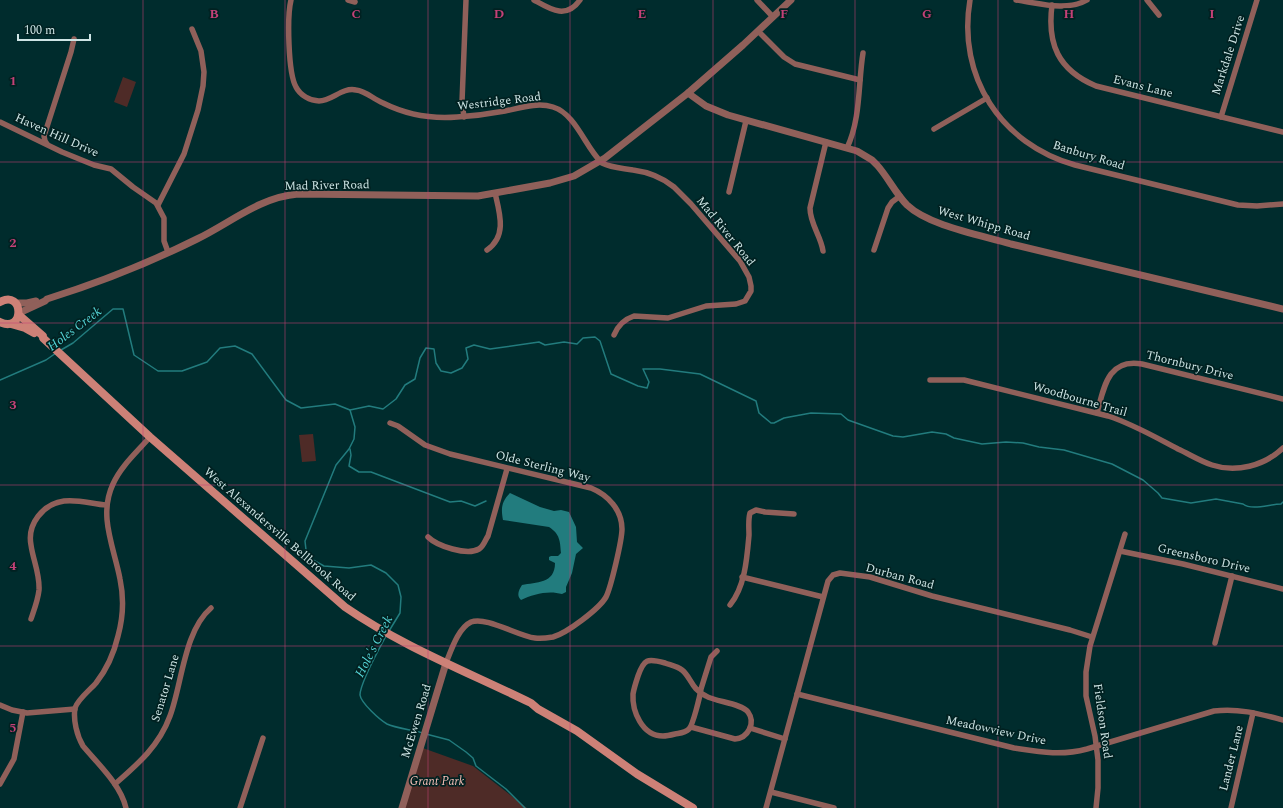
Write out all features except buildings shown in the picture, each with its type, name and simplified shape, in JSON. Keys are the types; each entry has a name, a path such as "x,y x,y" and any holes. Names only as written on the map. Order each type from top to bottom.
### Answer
{"main road":[{"path":"0,293 13,302 19,314 16,320 11,324"},
{"path":"0,302 4,300 13,302"},
{"name":"West Alexandersville Bellbrook Road","path":"19,314 43,336 69,364 335,600 376,627 446,663 530,703 577,731 637,774 693,808"},
{"name":"West Alexandersville Bellbrook Road","path":"0,322 25,328 44,338"}],"street":[{"name":"Westridge Road","path":"291,0 288,25 294,83 299,92 308,98 319,101 331,98 346,90 356,90 366,93 381,102 401,110 440,117 464,117 535,105 554,107 559,109 568,117 600,161"},
{"path":"348,0 355,2"},
{"path":"464,117 463,96 466,0"},
{"path":"534,0 552,10 562,12 571,9 580,0"},
{"path":"757,0 773,16"},
{"name":"Mad River Road","path":"13,302 27,303 47,299 99,282 168,252 220,227 260,204 278,197 290,195 478,196 564,179 586,170 624,144 688,93 791,0"},
{"name":"Banbury Road","path":"970,0 968,32 971,56 977,78 987,98 1004,122 1018,135 1038,149 1063,161 1238,205 1257,206 1283,204"},
{"path":"1016,0 1070,6 1087,0"},
{"path":"1147,0 1159,15"},
{"name":"Markdale Drive","path":"1221,117 1257,0"},
{"name":"Evans Lane","path":"1052,5 1050,27 1054,46 1064,63 1077,76 1096,86 1283,132"},
{"path":"168,252 164,241 164,218 158,205 186,149 203,86 204,72 201,51 192,29"},
{"path":"758,31 784,58 795,64 860,80"},
{"path":"46,144 44,136 74,39"},
{"path":"848,148 858,106 863,53"},
{"name":"West Whipp Road","path":"688,93 697,101 710,108 746,121 848,148 865,155 877,165 907,204 919,214 931,220 968,232 1025,247 1283,309"},
{"path":"934,129 987,98"},
{"path":"729,192 746,121"},
{"name":"Haven Hill Drive","path":"2,123 81,160 111,169 158,205"},
{"path":"823,251 820,239 811,218 810,208 826,142"},
{"name":"Mad River Road","path":"600,161 610,166 634,170 667,181 691,204 740,261 749,277 751,286 750,295 741,303 706,306 668,318 634,316 621,324 614,335"},
{"path":"487,250 496,242 500,231 500,216 495,193"},
{"path":"874,250 888,208 892,202 900,196"},
{"name":"Mad River Road","path":"19,314 47,299"},
{"name":"Thornbury Drive","path":"1097,413 1104,386 1111,373 1118,367 1131,363 1142,364 1283,399"},
{"name":"Woodbourne Trail","path":"930,380 964,380 1097,413 1125,422 1201,461 1217,466 1234,468 1252,466 1271,457 1283,448"},
{"name":"Olde Sterling Way","path":"390,423 398,426 419,441 434,449 507,469 591,488 604,494 614,504 620,518 622,531 609,590 602,603 596,609 565,631 553,637 547,638 534,638 485,622 472,622 461,631 446,663"},
{"path":"126,808 123,798 114,784 79,740 75,709 80,700 95,684 106,667 116,645 122,616 121,580 109,536 106,505 110,491 117,476 150,437"},
{"path":"428,537 440,546 463,551 473,551 479,549 488,536 507,469"},
{"path":"31,619 39,589 38,574 30,540 34,521 45,509 56,503 64,501 106,505"},
{"path":"730,605 737,594 742,577 748,542 750,513 756,510 794,514"},
{"path":"1092,637 1125,534"},
{"name":"Greensboro Drive","path":"1120,550 1283,589"},
{"name":"Durban Road","path":"766,808 823,597 828,581 836,574 840,573 870,577 932,596 1092,637"},
{"path":"1215,643 1232,576"},
{"path":"742,577 823,597"},
{"name":"Senator Lane","path":"114,784 136,766 158,741 170,716 191,641 202,618 211,608"},
{"name":"Fieldson Road","path":"1092,637 1088,656 1086,685 1088,706 1096,746 1098,788 1096,808"},
{"path":"691,727 735,739 745,736 750,728 750,717 747,711 734,705 713,700 700,693 680,669 663,663 646,661 642,665 635,684 633,698 634,711 639,721 652,733 663,736 684,733 691,727 700,693 711,657 717,650"},
{"name":"McEwen Road","path":"402,808 446,663"},
{"name":"Meadowview Drive","path":"797,694 1035,752 1066,753 1080,751 1214,712 1233,710 1283,720"},
{"path":"0,705 23,712 75,709"},
{"path":"0,784 14,759 23,712"},
{"name":"Lander Lane","path":"1231,808 1254,713"},
{"path":"750,728 785,739"},
{"path":"240,808 263,738"},
{"path":"771,792 834,808"}],"green space":[{"path":"123,77 136,82 127,107 114,102"},
{"path":"313,434 316,461 302,462 299,435"},
{"name":"Grant Park","path":"420,747 473,766 527,808 402,808"}],"water":[{"path":"510,493 540,507 554,511 561,510 569,512 576,527 577,542 583,548 576,554 572,573 566,587 566,592 562,594 552,592 541,593 521,600 519,598 518,592 522,585 544,581 552,575 555,563 549,560 549,557 558,556 561,553 561,549 560,541 557,535 549,527 503,520 502,506"}],"waterway":[{"name":"Holes Creek","path":"61,350 73,343 113,309 123,309 134,355 158,371 182,371 207,362 220,348 235,346 252,354 286,400 301,408 335,404 350,410 355,427 354,439 349,449 336,465 305,541 306,550 313,560 324,566 349,568 371,565 386,573 398,585 401,597 400,613 389,631"},
{"path":"350,410 369,406 383,409 396,399 405,385 415,379 420,358 426,348 434,349 436,363 441,371 451,373 462,368 468,359 466,348 474,345 490,349 539,342 545,345 564,342 577,344 583,338 595,337 600,341 611,374 638,386 647,388 649,382 643,369 660,369 700,374 756,401 759,413 771,423 784,418 811,413 841,414 848,420 893,436 903,437 932,432 946,434 954,438 982,444 1006,442 1023,443 1039,447 1064,450 1112,464 1143,480 1162,498 1191,503 1216,499 1251,507 1281,504 1283,502"},
{"name":"Holes Creek","path":"0,380 46,360 56,353"},
{"path":"350,449 351,455 349,466 359,472 371,472 450,502 461,501 475,506 486,501"},
{"name":"Hole's Creek","path":"386,636 363,683 360,695 361,698 371,711 387,724 423,733"},
{"name":"Hole's Creek","path":"426,734 449,740 466,752 473,758 476,766 506,789 525,808"}]}
